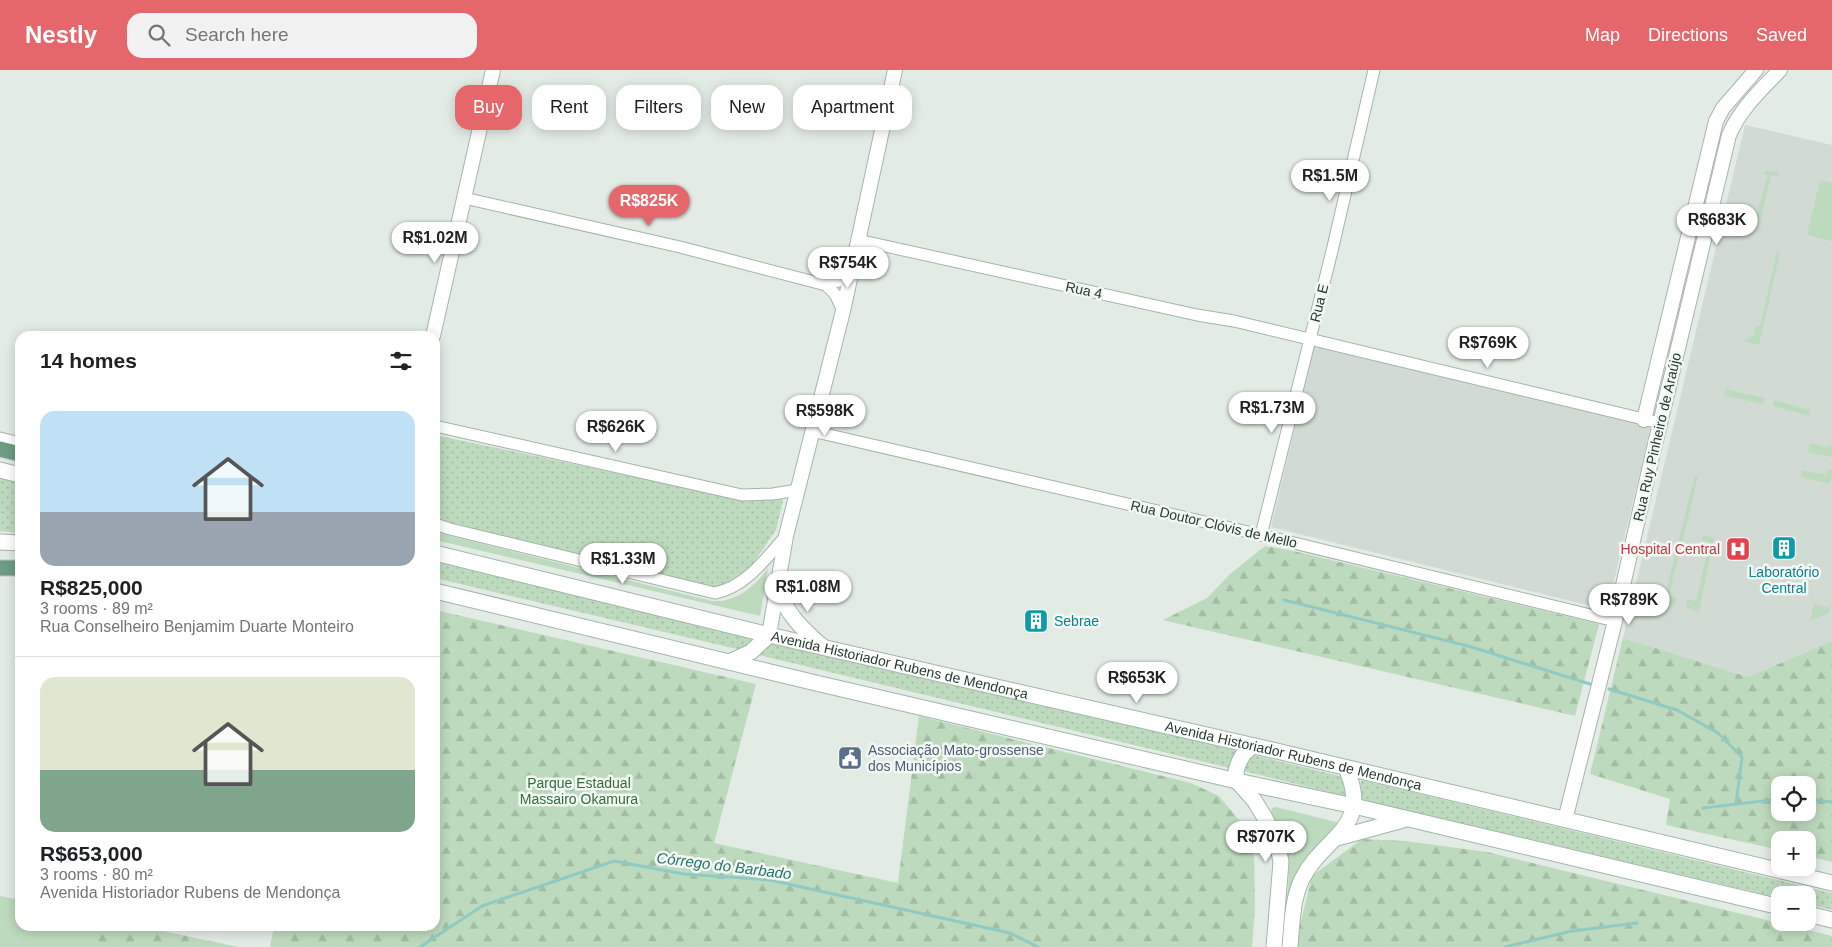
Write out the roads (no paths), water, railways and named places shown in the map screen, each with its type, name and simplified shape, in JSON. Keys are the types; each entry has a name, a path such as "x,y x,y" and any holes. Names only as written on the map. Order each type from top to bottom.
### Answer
{"main road":[{"path":"0,449 15,453"},
{"path":"0,542 15,543"},
{"name":"Avenida Historiador Rubens de Mendonça","path":"440,554 769,636 1253,746 1832,883"},
{"path":"0,568 15,568"},
{"path":"777,589 784,606 792,618 824,648"},
{"path":"440,592 729,662 1237,781 1354,806 1405,820 1771,906"},
{"path":"729,662 751,652 769,636"},
{"path":"1253,746 1244,754 1239,762 1236,771 1237,781 1254,800 1265,818 1278,849 1281,862 1274,947"},
{"path":"1290,947 1296,895 1302,879 1313,861 1337,838 1348,823 1354,806 1351,778 1346,768"},
{"path":"1337,838 1405,820"},
{"path":"1816,916 1832,920"}],"street":[{"path":"434,331 493,70"},
{"path":"769,636 786,536 843,311 895,70"},
{"name":"Rua E","path":"1260,535 1310,340 1374,70"},
{"name":"Rua Ruy Pinheiro de Araújo","path":"1644,420 1716,121 1723,108 1756,70"},
{"name":"Rua Ruy Pinheiro de Araújo","path":"1565,820 1616,621 1660,424 1729,135 1737,118 1780,70"},
{"path":"464,198 680,247 826,285 835,294 843,311"},
{"name":"Rua 4","path":"858,240 1234,322 1660,424"},
{"path":"826,285 841,280 852,266"},
{"path":"440,427 742,494 773,494 797,490"},
{"name":"Rua Doutor Clóvis de Mello","path":"812,431 1260,535 1616,621"},
{"path":"0,438 15,442"},
{"path":"440,525 715,593 726,591 738,585 751,575 786,536"}],"waterway":[{"path":"1284,600 1468,646 1590,684"},
{"path":"1609,689 1677,710 1718,733 1742,757 1736,804"},
{"name":"Córrego do Barbado","path":"1703,808 1771,800"},
{"name":"Córrego do Barbado","path":"1816,800 1832,802"},
{"name":"Córrego do Barbado","path":"420,947 482,906 614,861 684,874 770,880 1010,933 1038,947"},
{"name":"Córrego do Barbado","path":"1505,947 1572,931 1637,923"}],"place":[{"name":"Laboratório Central","path":"1784,548"},
{"name":"Hospital Central","path":"1738,549"},
{"name":"Sebrae","path":"1036,621"},
{"name":"Associação Mato-grossense dos Municípios","path":"850,758"}],"park label":[{"name":"Parque Estadual Massairo Okamura","path":"579,792"}]}
